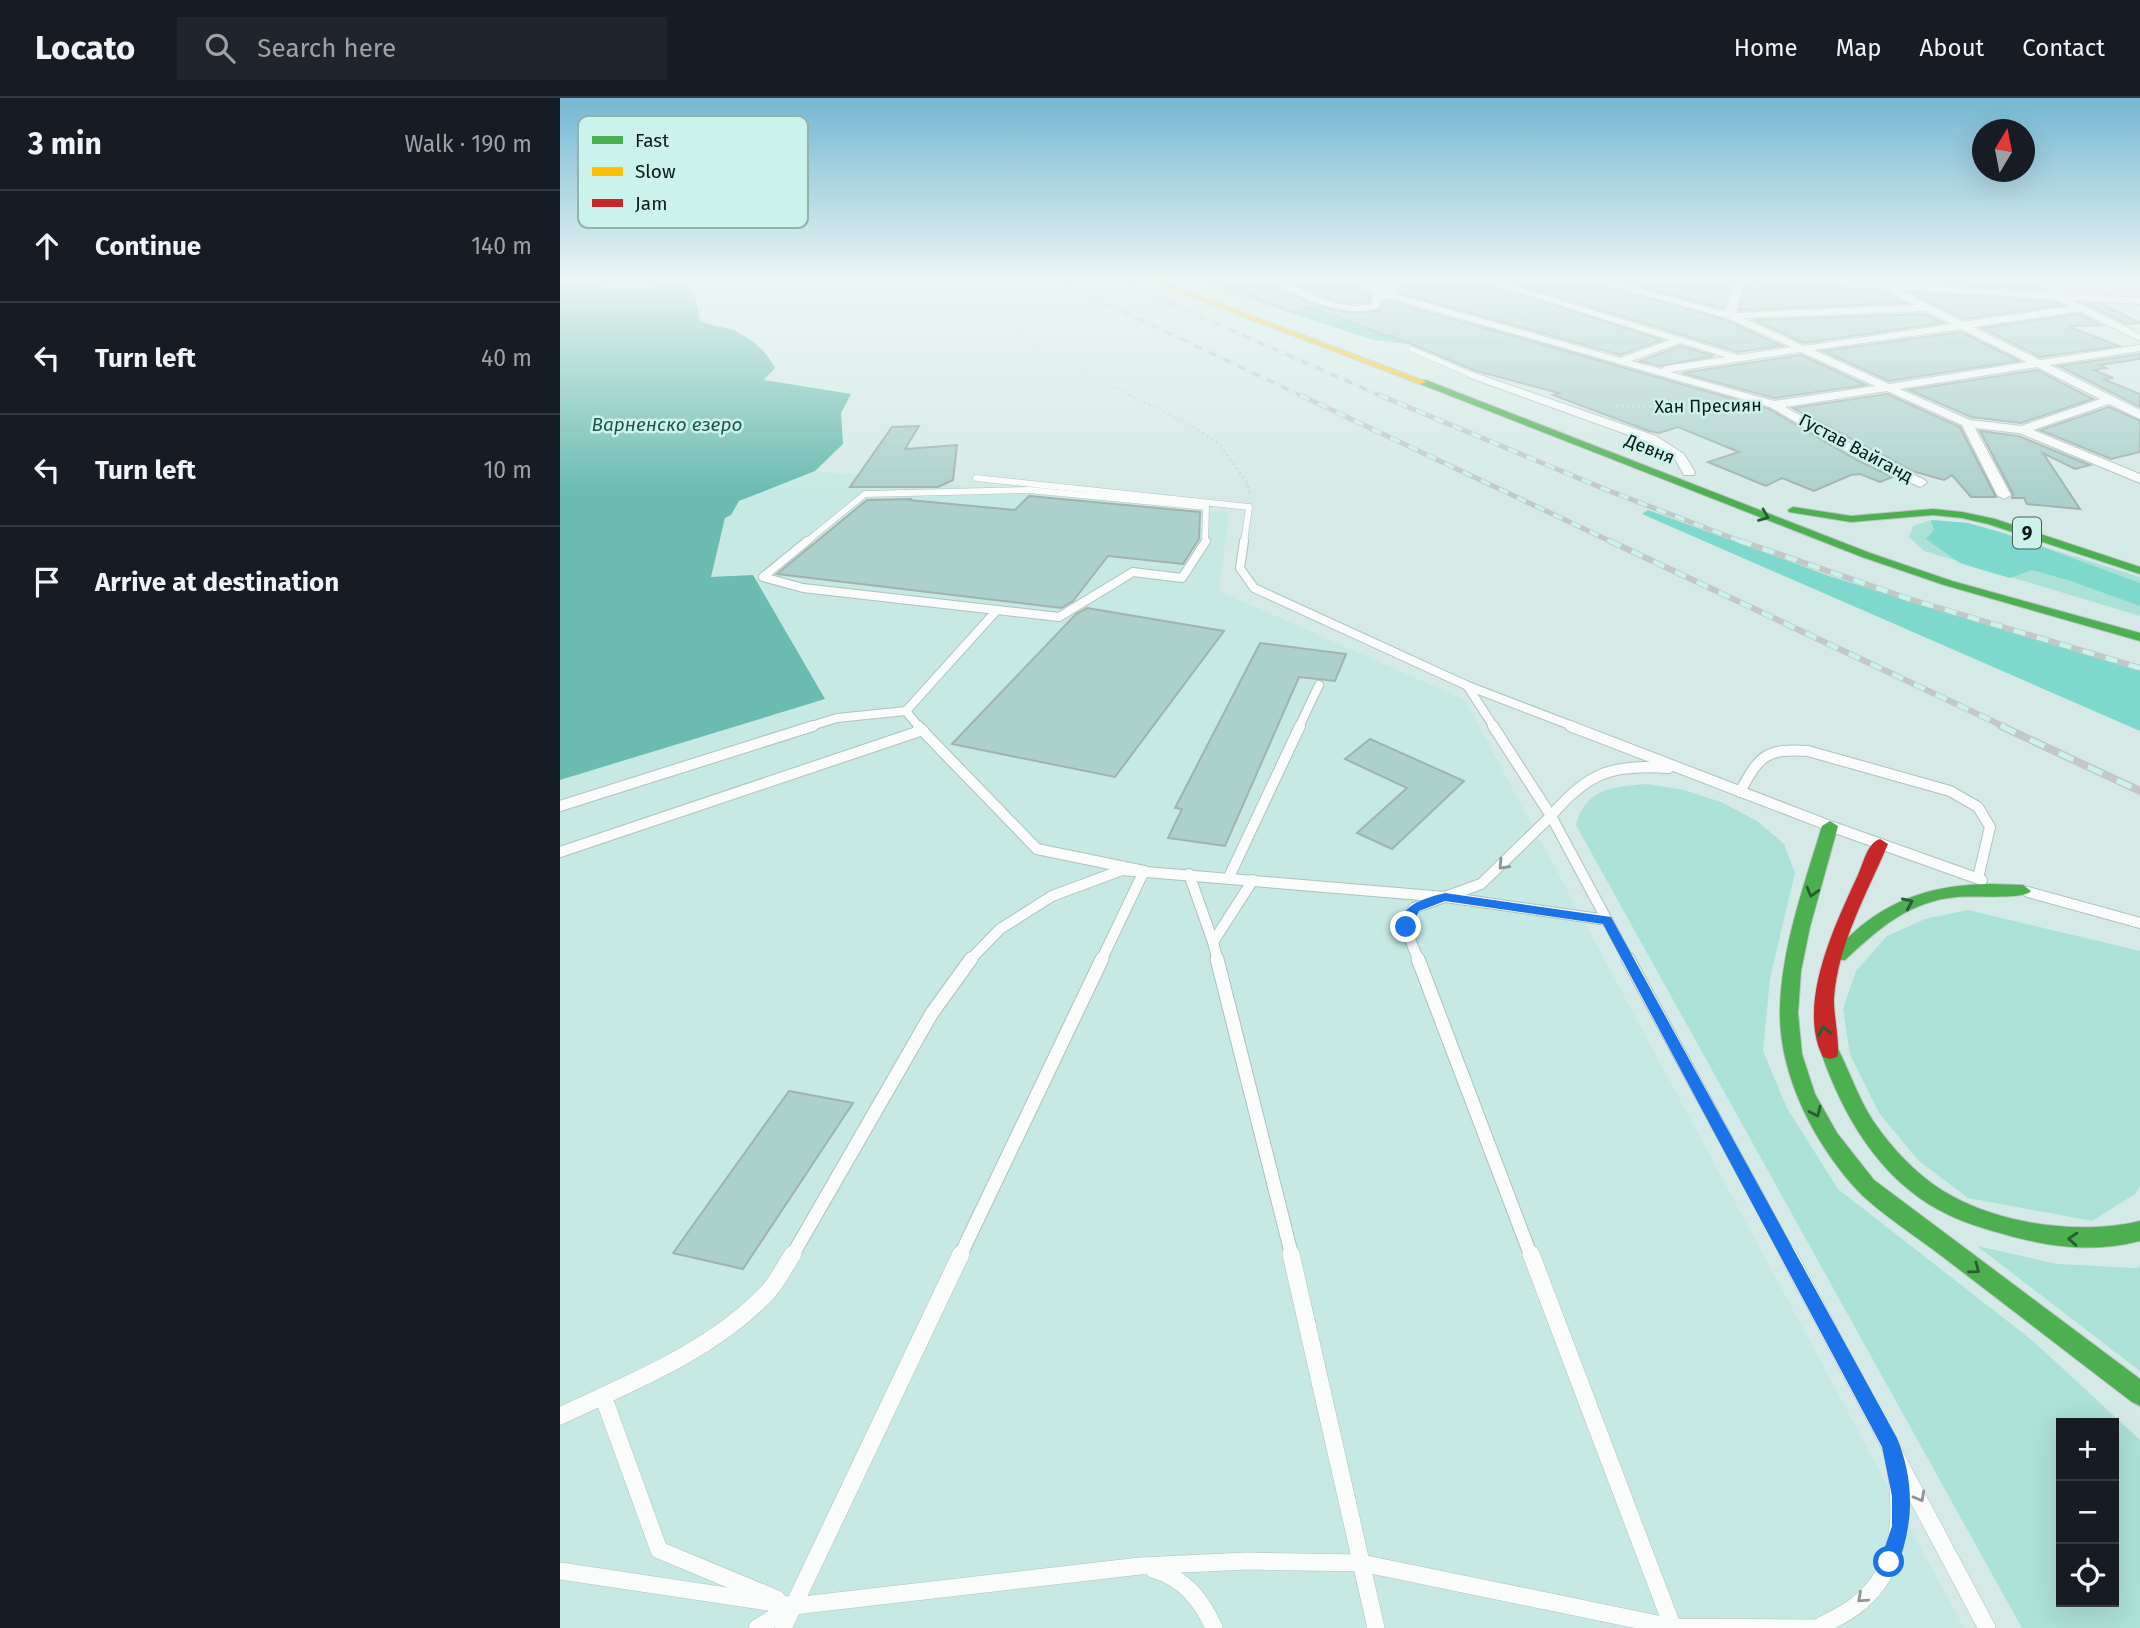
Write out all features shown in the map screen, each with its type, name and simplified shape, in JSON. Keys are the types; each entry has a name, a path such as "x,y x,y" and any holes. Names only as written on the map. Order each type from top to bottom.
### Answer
{"highway":[{"name":"Девня","path":"1344,351 1637,464 1811,535 1861,541 1948,583 2140,637"},
{"name":"Девня","path":"1371,351 1689,472 1861,541 1950,571 2140,625"},
{"path":"1774,506 1832,518 1891,525"},
{"name":"9","path":"1861,541 1912,515 1942,512 1984,519 2140,571"},
{"path":"1861,541 1856,528 1891,525"},
{"path":"1926,559 1950,571"},
{"path":"1830,826 1792,963 1787,999 1793,1053 1806,1091 1825,1131 1852,1170 1877,1195 2140,1394"},
{"path":"1880,844 1824,989 1821,1011 1830,1056 1853,1105 1871,1133 1891,1160 1916,1182 1944,1202 1981,1217 2050,1237 2080,1240 2118,1239 2140,1231"},
{"path":"1835,959 1877,922 1895,909 1917,899 1939,892 1964,890 2023,891"}],"street":[{"name":"Густав Вайганд","path":"1592,351 1774,405 1862,455 1920,483"},
{"path":"1623,360 1645,351"},
{"path":"1718,351 1739,358"},
{"path":"1637,354 1637,358 1658,370 1783,351"},
{"path":"1805,351 1966,424 2022,430 2140,479"},
{"path":"2014,351 2140,415"},
{"name":"Хан Пресиян","path":"1774,405 2117,351"},
{"path":"1472,375 1652,439 1680,457 1689,472"},
{"path":"2022,430 2109,400"},
{"path":"1966,424 2004,495"}],"lane":[{"path":"1417,351 1472,375"},
{"path":"976,478 1249,507 1240,568 1254,588 1468,686 1740,792 1978,878 2140,923"},
{"path":"1029,490 1206,507 1206,541 1182,578 1133,572 1059,617 997,610 803,588 763,576 864,494 1029,490"},
{"path":"560,806 836,718 906,711 997,610"},
{"path":"1229,877 1319,685"},
{"path":"1468,686 1550,816 1891,1444 1987,1628"},
{"path":"906,711 1037,849 1144,872"},
{"path":"560,852 923,730"},
{"path":"1740,792 1757,760 1777,750 1792,749 1816,753 1950,791 1978,807 1990,827 1978,878"},
{"path":"1672,1627 1406,927 1408,915 1414,908 1471,890 1490,877 1577,787 1607,771 1649,766 1686,770"},
{"path":"560,1416 710,1341 767,1293 799,1245 932,1013 962,968 1000,929 1052,896 1122,870 1445,897 1607,920"},
{"path":"783,1628 1144,872"},
{"path":"1189,874 1213,942 1297,1277 1376,1628"},
{"path":"1213,942 1253,880"},
{"path":"603,1396 659,1550 794,1606"},
{"path":"560,1571 794,1606 1140,1566 1247,1561 1361,1563 1672,1627 1818,1628 1867,1596 1889,1562 1901,1526 1902,1506 1891,1444"},
{"path":"1140,1566 1166,1572 1189,1586 1206,1608 1214,1628"},
{"path":"757,1628 794,1606"}],"path":[{"path":"1043,351 1189,424 1219,444 1248,484 1249,507"},
{"name":"Хан Пресиян","path":"1605,406 1726,409"}],"shaded area":[{"path":"1495,351 1574,351 1607,361 1574,369"},
{"path":"815,471 1229,513 1219,591 1465,700 1964,1628 560,1628 560,780 824,699 766,598 711,578 725,517 739,501"},
{"path":"1648,510 1832,577 2140,671 2140,731 1642,514"},
{"path":"1931,520 1968,523 2140,577 2140,616 1924,551 1909,537 1913,526"},
{"path":"1931,520 1968,523 2007,534 2140,583 2140,606 2032,570 2010,578 1960,563 1926,539 1934,530"},
{"path":"1647,784 1684,790 1721,802 1757,821 1784,844 1795,873 1770,978 1763,1051 1787,1108 1838,1189 2033,1341 2116,1418 2056,1418 2056,1607 2119,1607 2119,1421 2140,1440 2140,1628 2022,1628 1576,825 1581,812 1594,796 1613,788"},
{"path":"1968,910 2140,951 2140,1186 2135,1194 2092,1221 1968,1198 1919,1161 1879,1113 1850,1055 1843,1009 1856,971 1887,936 1925,919"},
{"path":"1977,1246 2057,1264 2140,1266 2140,1371"}],"water":[{"name":"Варненско езеро","path":"560,351 762,351 775,368 764,380 851,394 841,413 843,444 815,471 739,501 731,515 725,518 711,577 753,575 825,699 560,780"}],"building":[{"path":"1429,351 1566,351 1769,409 1857,460 1893,477 1880,482 1860,474 1851,475 1814,491 1782,478 1766,486 1708,462 1739,452 1678,427 1659,433 1649,431 1553,395 1559,393 1473,370"},
{"path":"1607,351 1630,351 1620,355"},
{"path":"1666,351 1699,351 1714,356 1661,366 1640,361"},
{"path":"1824,351 2000,351 2019,361 1889,381"},
{"path":"2029,351 2080,351 2040,357"},
{"path":"2140,354 2140,359 2099,365 2106,368 2094,370 2113,378 2103,379 2140,394 2140,407 2059,366"},
{"path":"1801,355 1866,385 1774,398 1682,373"},
{"path":"2037,370 2093,399 2021,423 1971,417 1909,390"},
{"path":"1887,394 1960,427 1996,497 1971,497 1952,475 1944,480 1912,471 1793,408"},
{"path":"2109,407 2140,421 2140,452 2111,459 2040,430"},
{"path":"919,426 905,449 957,445 953,480 938,487 850,487 892,427"},
{"path":"1980,431 2018,436 2090,465 2075,469 2043,453 2080,509 2027,504 2024,498 2012,498 2013,494"},
{"path":"1029,496 1200,512 1199,539 1183,564 1108,556 1073,601 1061,608 777,574 867,500 912,499 909,500 1015,510"},
{"path":"1087,608 1224,631 1115,777 952,744 1076,614"},
{"path":"1260,643 1346,654 1335,681 1299,677 1225,846 1168,838 1182,809 1175,808"},
{"path":"1370,739 1464,781 1392,849 1357,833 1407,788 1345,759"},
{"path":"789,1091 853,1103 743,1269 673,1253"}],"railway":[{"path":"1208,351 1304,397"},
{"path":"1280,351 1383,397"},
{"path":"1300,395 1614,543"},
{"path":"1379,395 1607,490 1745,543"},
{"path":"1610,541 2005,727"},
{"path":"1740,541 1909,599 2140,668"},
{"path":"2001,726 2140,791"}],"traffic: fast":[{"path":"1423,382 1866,555 1948,583 2140,637"},
{"path":"1793,510 1851,519 1933,512 1962,515 1991,521 2140,571"},
{"path":"1830,826 1801,927 1792,971 1789,1013 1793,1054 1806,1095 1830,1139 1867,1186 2140,1394"},
{"path":"1839,956 1882,918 1920,898 1971,890 2023,891"},
{"path":"1830,1052 1848,1096 1873,1138 1905,1174 1943,1202 1987,1220 2061,1237 2108,1238 2140,1231"}],"traffic: slow":[{"path":"1341,351 1423,382"}],"traffic: jam":[{"path":"1830,1052 1825,1025 1829,972 1847,919 1880,844"}],"route":[{"path":"1406,927 1408,915 1414,908 1445,897 1607,920 1891,1444 1902,1496 1901,1526 1889,1562"}]}
